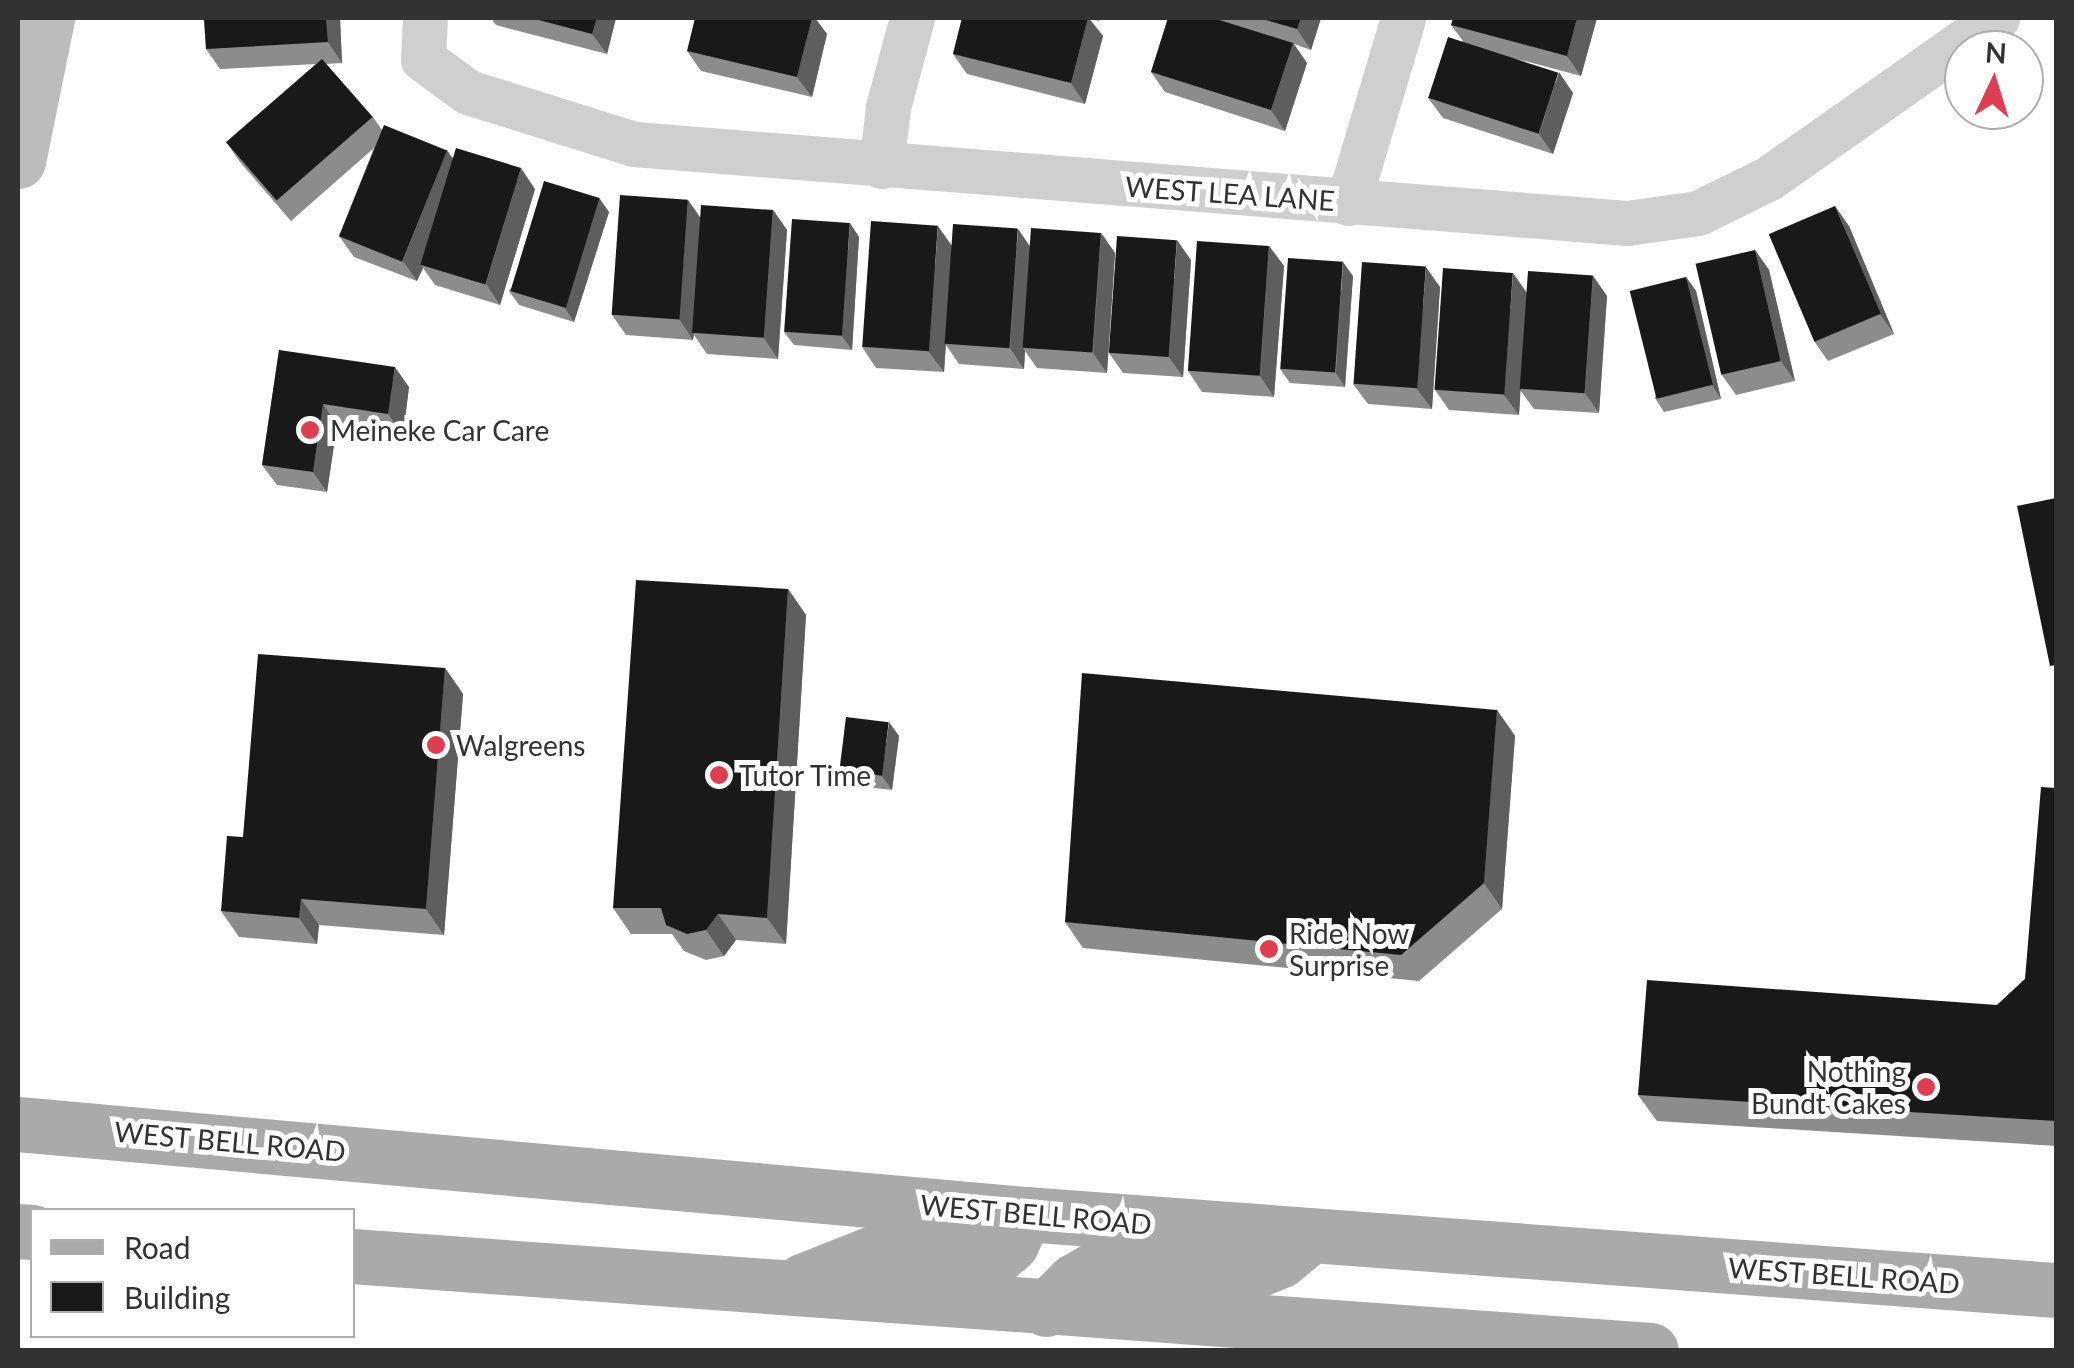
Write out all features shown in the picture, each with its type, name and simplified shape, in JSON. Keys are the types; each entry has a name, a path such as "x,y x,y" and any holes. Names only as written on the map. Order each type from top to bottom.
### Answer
{"main road":[{"path":"18,162 47,18"},
{"name":"WEST BELL ROAD","path":"18,1124 1025,1214 2056,1290"},
{"path":"790,1286 873,1253 996,1258 1010,1244 1025,1214"},
{"path":"1046,1309 1093,1270 1116,1264 1259,1269 1280,1260 1310,1236"},
{"path":"355,1256 1650,1350"}],"street":[{"path":"881,166 888,107 912,18"},
{"path":"1348,203 1403,18"},
{"name":"WEST LEA LANE","path":"424,38 468,92 634,144 1627,223 1698,214 1769,178 1997,18"}],"building":[{"path":"204,18 326,18 328,42 206,49"},
{"path":"531,18 597,18 592,34"},
{"path":"695,18 812,18 797,77 687,51"},
{"path":"962,18 1088,18 1071,83 953,54"},
{"path":"1168,18 1213,18 1293,43 1271,110 1151,72"},
{"path":"1259,18 1301,18 1297,29"},
{"path":"1453,18 1577,18 1567,56 1451,25"},
{"path":"1448,37 1558,73 1539,134 1428,98"},
{"path":"322,59 373,117 277,200 226,142"},
{"path":"384,125 447,150 402,262 339,236"},
{"path":"456,148 521,168 485,285 420,265"},
{"path":"544,181 599,198 566,308 510,291"},
{"path":"620,195 688,200 679,319 612,315"},
{"path":"701,205 773,210 764,338 692,333"},
{"path":"1835,206 1881,314 1814,342 1769,234"},
{"path":"792,219 850,223 842,336 784,332"},
{"path":"871,221 938,226 929,351 862,347"},
{"path":"953,224 1018,229 1009,348 945,344"},
{"path":"1031,228 1101,233 1092,353 1023,348"},
{"path":"1117,236 1177,240 1169,357 1109,353"},
{"path":"1197,241 1269,246 1260,376 1188,371"},
{"path":"1755,250 1781,361 1721,375 1696,264"},
{"path":"1288,258 1343,262 1335,373 1280,369"},
{"path":"1362,262 1426,266 1417,388 1353,384"},
{"path":"1443,268 1513,273 1504,395 1434,390"},
{"path":"1528,271 1593,276 1585,393 1520,389"},
{"path":"1686,277 1713,385 1657,399 1630,291"},
{"path":"279,350 395,367 388,414 323,404 313,472 262,465"},
{"path":"2056,498 2056,665 2050,666 2017,506"},
{"name":"Tutor Time","path":"636,580 788,589 767,918 718,914 706,930 687,934 666,925 661,908 613,908"},
{"name":"Walgreens","path":"258,654 445,668 426,909 301,899 299,918 221,911 227,836 243,837"},
{"path":"1082,673 1497,710 1484,883 1401,955 1065,922"},
{"path":"846,717 889,722 882,776 839,771"},
{"path":"2041,787 2056,788 2056,1121 1638,1095 1647,980 1997,1005 2025,979"}],"place":[{"name":"Meineke Car Care","path":"310,430"},
{"name":"Walgreens","path":"436,745"},
{"name":"Tutor Time","path":"719,775"},
{"name":"Ride Now Surprise","path":"1269,949"},
{"name":"Nothing Bundt Cakes","path":"1926,1087"}]}
